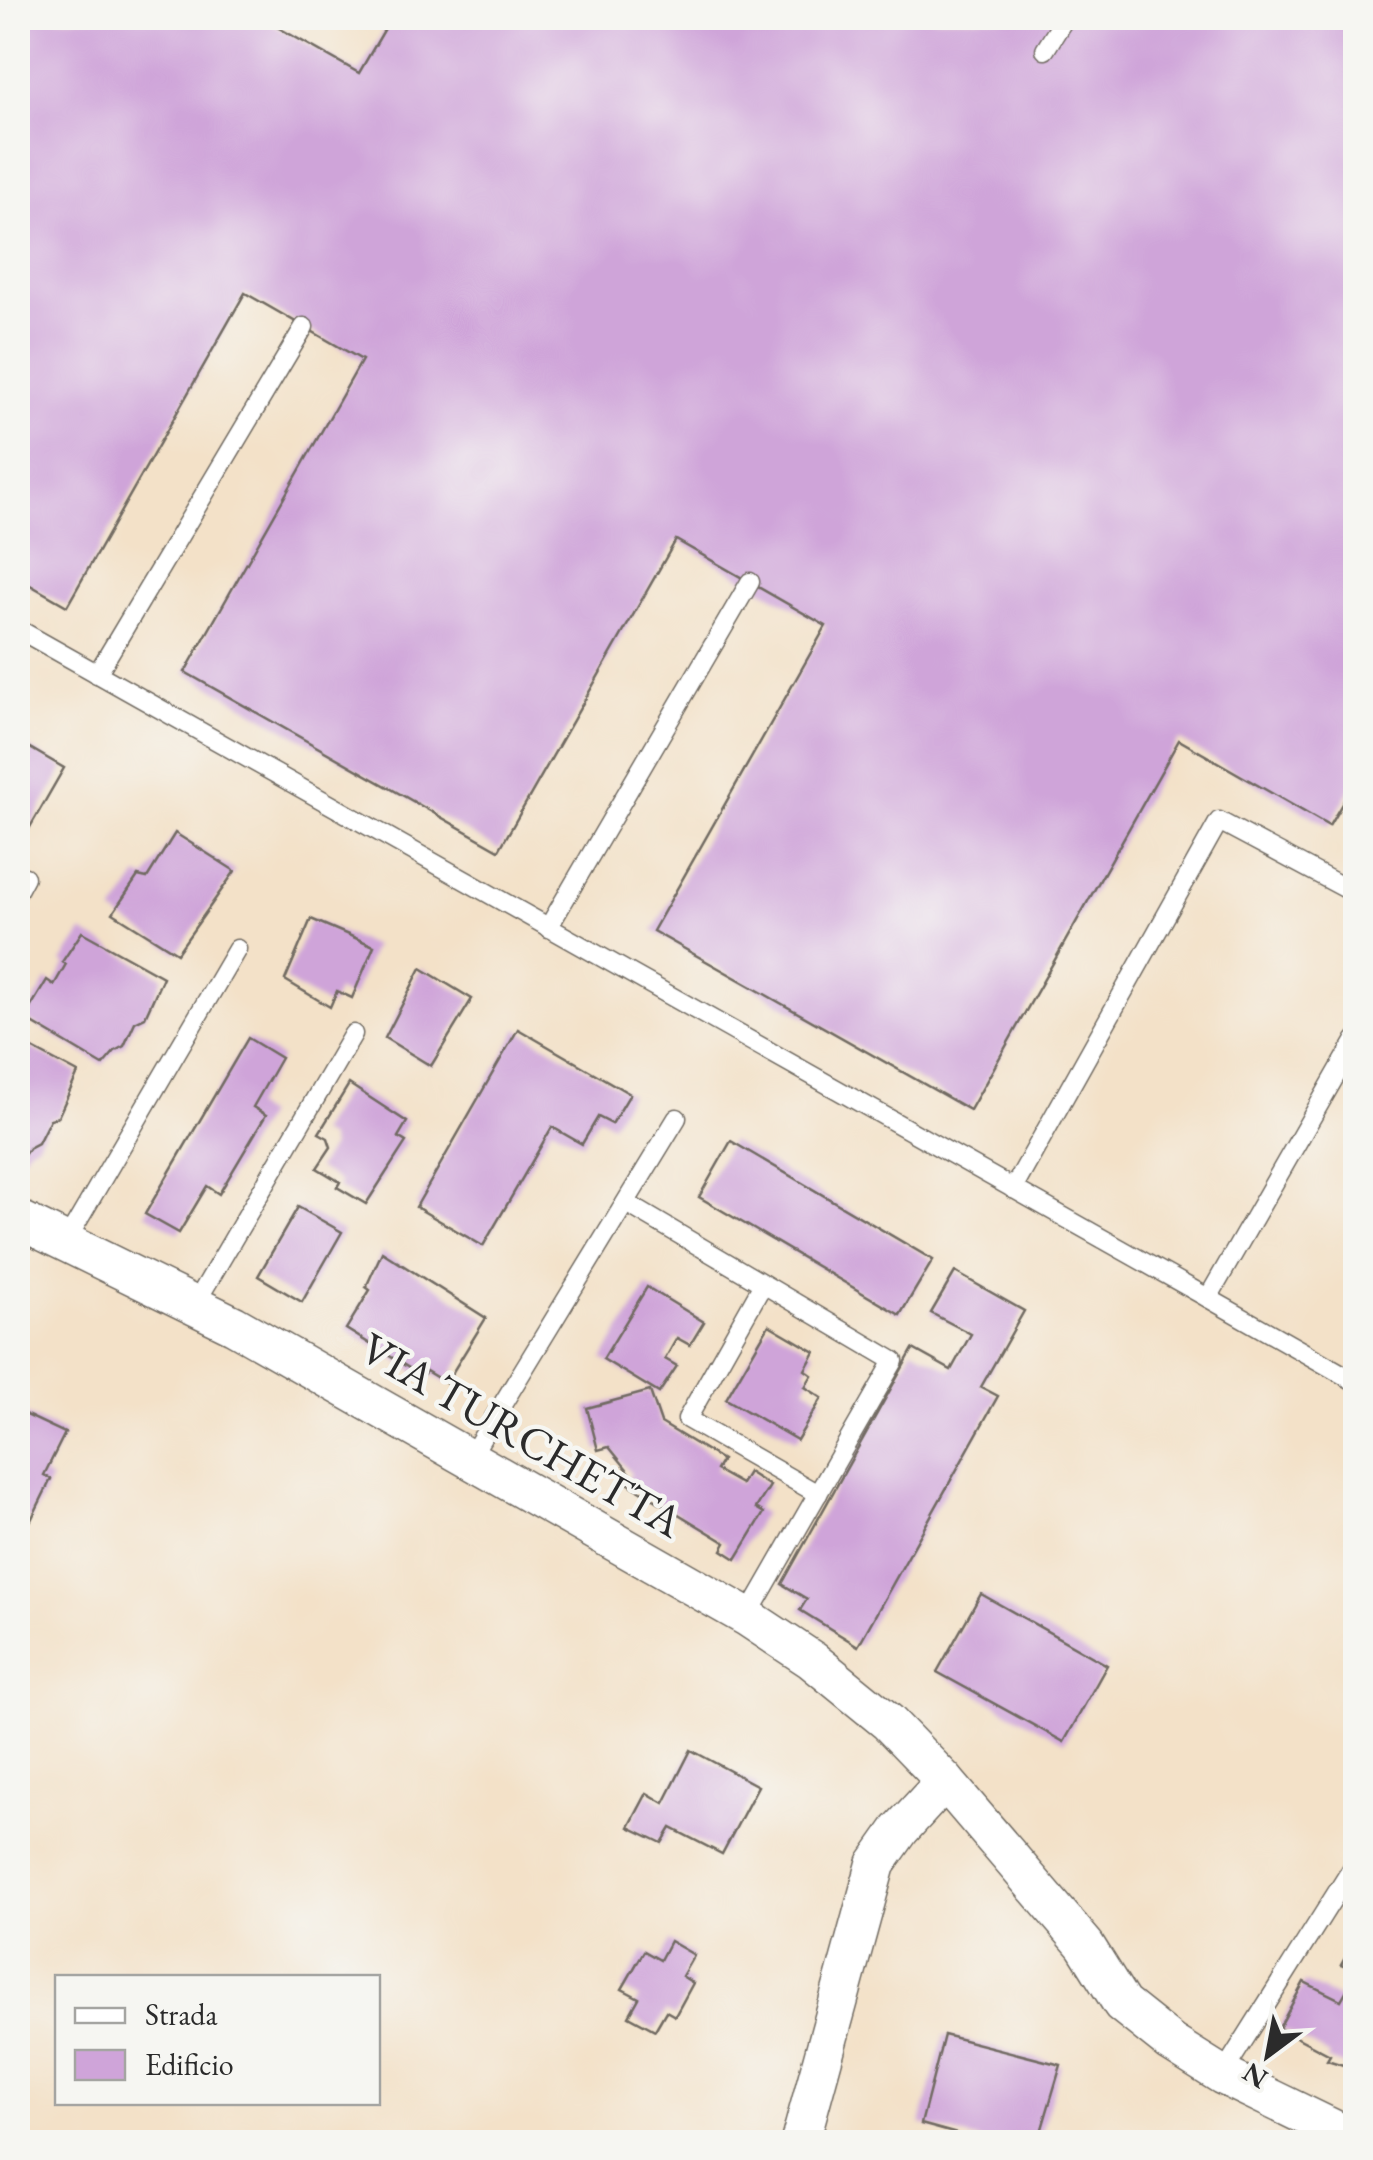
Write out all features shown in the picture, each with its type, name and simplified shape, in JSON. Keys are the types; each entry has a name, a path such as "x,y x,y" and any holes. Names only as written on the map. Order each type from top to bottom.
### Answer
{"street":[{"name":"VIA TURCHETTA","path":"18,1220 194,1306 748,1616 812,1660 888,1722 945,1781 1085,1945 1122,2004 1171,2043 1222,2075 1356,2140"},
{"path":"800,2142 876,1864 900,1830 945,1781"}],"lane":[{"path":"1045,50 1065,18"},
{"path":"97,674 304,326"},
{"path":"548,928 750,582"},
{"path":"18,629 1356,1382"},
{"path":"1012,1189 1220,821 1356,894"},
{"path":"65,1243 237,949"},
{"path":"194,1306 353,1034"},
{"path":"1208,1298 1356,1040"},
{"path":"469,1459 677,1118"},
{"path":"626,1202 894,1361 748,1616"},
{"path":"763,1284 686,1419 818,1494"},
{"path":"1222,2075 1356,1862"}],"building":[{"path":"18,18 261,18 359,73 391,18 1356,18 1356,780 1329,826 1179,740 970,1110 653,931 826,626 676,540 499,850 185,672 362,360 245,293 67,606 18,578"},
{"path":"18,741 64,768 18,848"},
{"path":"175,833 235,871 177,953 113,913 138,876 147,878"},
{"path":"311,919 374,946 352,998 337,991 330,1007 285,980"},
{"path":"82,932 163,977 145,1017 135,1022 124,1046 103,1065 24,1018 47,980 54,985 66,964 62,962"},
{"path":"421,968 472,999 431,1066 385,1038"},
{"path":"518,1029 630,1094 612,1124 598,1117 582,1144 552,1127 483,1246 416,1207"},
{"path":"248,1038 281,1058 253,1107 266,1115 219,1194 207,1186 179,1233 145,1214"},
{"path":"18,1041 78,1073 58,1117 50,1119 38,1143 22,1158 18,1155"},
{"path":"349,1084 407,1122 398,1137 406,1142 366,1204 337,1187 340,1182 317,1168 331,1147 328,1138 319,1133"},
{"path":"731,1141 933,1260 900,1315 699,1197"},
{"path":"298,1207 342,1232 302,1302 258,1276"},
{"path":"382,1252 486,1318 446,1383 426,1371 422,1376 346,1329 370,1290 366,1287"},
{"path":"955,1272 1024,1311 981,1387 998,1396 858,1646 800,1610 807,1599 782,1584 913,1349 951,1370 971,1334 931,1313"},
{"path":"647,1287 704,1322 690,1345 677,1338 665,1359 677,1366 659,1393 603,1359"},
{"path":"769,1325 815,1352 805,1370 812,1375 805,1387 822,1398 797,1440 726,1399"},
{"path":"650,1391 661,1423 722,1460 716,1470 741,1484 748,1472 770,1486 756,1508 764,1513 736,1559 722,1550 726,1543 626,1482 631,1474 609,1447 598,1450 587,1408"},
{"path":"18,1411 65,1433 44,1475 51,1479 31,1520 18,1513"},
{"path":"981,1594 1107,1665 1064,1742 937,1672"},
{"path":"691,1750 758,1786 722,1854 671,1828 662,1843 629,1827 647,1793 664,1803"},
{"path":"1356,1938 1356,1971 1341,1965"},
{"path":"670,1941 694,1955 682,1976 693,1983 675,2016 666,2011 655,2030 629,2016 639,1998 622,1989 644,1951 660,1960"},
{"path":"1356,1974 1353,2068 1327,2060 1330,2055 1279,2028 1304,1982 1341,2000"},
{"path":"944,2035 1061,2065 1038,2142 986,2142 921,2124"}]}
